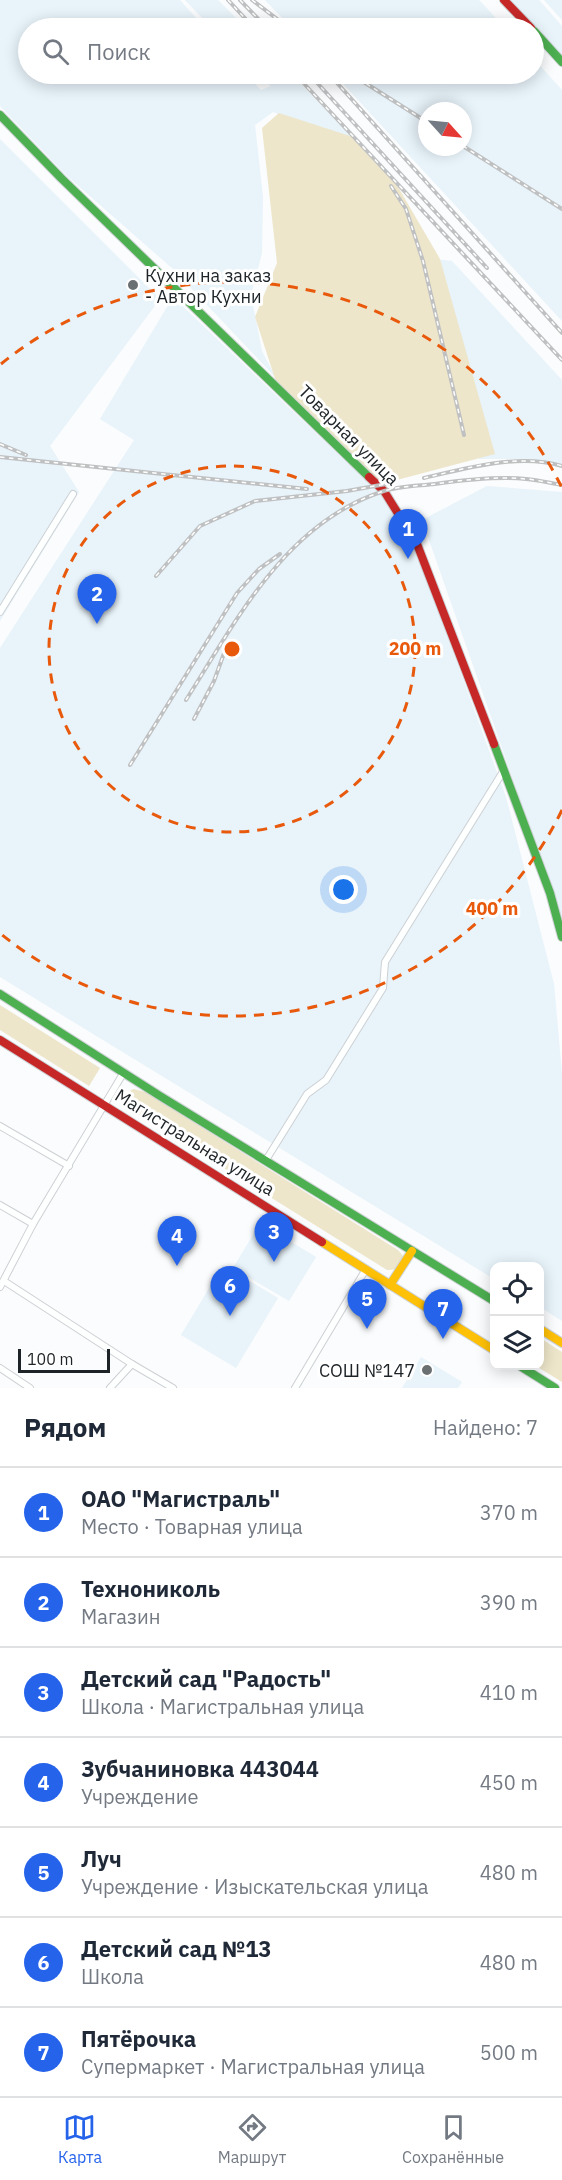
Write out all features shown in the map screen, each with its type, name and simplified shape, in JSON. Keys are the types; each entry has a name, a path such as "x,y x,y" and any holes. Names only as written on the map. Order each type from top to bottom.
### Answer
{"main road":[{"path":"504,0 521,18"},
{"path":"544,43 562,62"},
{"name":"Товарная улица","path":"0,115 69,186 384,491 417,544 550,893 562,937"},
{"name":"Магистральная улица","path":"0,993 490,1298"},
{"name":"Магистральная улица","path":"0,1040 490,1347"},
{"path":"390,1285 412,1251"},
{"path":"544,1332 562,1343"},
{"path":"528,1370 555,1388"}],"street":[{"path":"0,612 73,494"},
{"path":"266,1160 307,1094 326,1080 383,988 385,962 504,770"},
{"path":"0,1287 33,1224 124,1072"},
{"path":"0,1126 69,1166"},
{"path":"0,1205 33,1224"},
{"path":"295,1388 366,1269"},
{"path":"4,1281 172,1388"},
{"path":"110,1388 132,1364"},
{"path":"0,1368 30,1388"}],"shaded area":[{"path":"0,0 180,0 196,18 18,18 18,84 255,84 261,90 271,86 268,84 301,84 353,138 273,112 255,125 263,197 262,253 251,295 262,351 276,378 173,269 67,176 0,106"},
{"path":"185,0 218,0 236,18 202,18"},
{"path":"265,0 479,0 496,18 282,18"},
{"path":"506,0 539,0 562,26 562,60 544,41 544,18 523,18"},
{"path":"544,0 562,0 562,20"},
{"path":"544,70 562,90 562,321 343,84 544,84"},
{"path":"279,113 356,138 394,180 440,259 495,454 378,485 278,388 255,317 277,263 262,128"},
{"path":"0,139 160,299 50,446 79,492 0,621"},
{"path":"434,259 452,261 562,380 562,466 512,459 479,459 451,356"},
{"path":"173,297 383,497 414,545 506,797 554,984 562,1074 562,1321 544,1310 544,1262 490,1262 490,1277 0,977 0,648 134,440 100,419"},
{"path":"487,486 562,492 562,919 422,520"},
{"path":"0,1005 100,1068 89,1086 0,1030"},
{"path":"134,1089 145,1092 398,1250 403,1256 400,1265 394,1270 387,1270 131,1110 125,1102 127,1094"},
{"path":"260,1223 316,1257 289,1301 233,1268"},
{"path":"223,1265 278,1298 236,1368 181,1335"},
{"path":"544,1341 562,1352 562,1382 542,1370"},
{"name":"СОШ №147","path":"421,1357 462,1382 458,1388 402,1388"}],"railway":[{"path":"228,0 245,18"},
{"path":"240,0 257,18"},
{"path":"252,0 276,18"},
{"path":"304,84 562,360"},
{"path":"318,84 487,268"},
{"path":"338,84 562,333"},
{"path":"367,84 418,116"},
{"path":"472,152 562,209"},
{"path":"391,186 406,209 423,261 464,435"},
{"path":"0,444 26,455"},
{"path":"0,457 307,489"},
{"path":"424,478 475,466 511,461 545,462 562,466"},
{"path":"186,700 244,608 266,578 290,551 317,527 347,507 394,488 469,480 515,478 562,485"},
{"path":"156,576 200,526 255,501 347,491 386,484"},
{"path":"130,765 237,593 259,569 280,554"},
{"path":"194,719 214,681 227,645"}],"traffic: fast":[{"path":"544,42 562,62"},
{"path":"0,115 61,178 369,477"},
{"path":"494,744 550,893 562,937"},
{"path":"0,994 160,1096 490,1299"},
{"path":"526,1370 555,1388"}],"traffic: slow":[{"path":"322,1242 490,1347"},
{"path":"390,1285 412,1251"},
{"path":"544,1332 562,1343"}],"traffic: jam":[{"path":"504,0 521,18"},
{"path":"369,477 384,491 417,544 494,744"},
{"path":"0,1040 322,1242"}],"place":[{"name":"Кухни на заказ - Автор Кухни","path":"133,285"},
{"name":"ОАО \"Магистраль\"","path":"408,559"},
{"name":"Технониколь","path":"97,624"},
{"name":"Детский сад \"Радость\"","path":"274,1262"},
{"name":"Зубчаниновка 443044","path":"177,1266"},
{"name":"Детский сад №13","path":"230,1316"},
{"name":"Луч","path":"367,1329"},
{"name":"Пятёрочка","path":"443,1339"},
{"name":"СОШ №147","path":"427,1370"}]}
